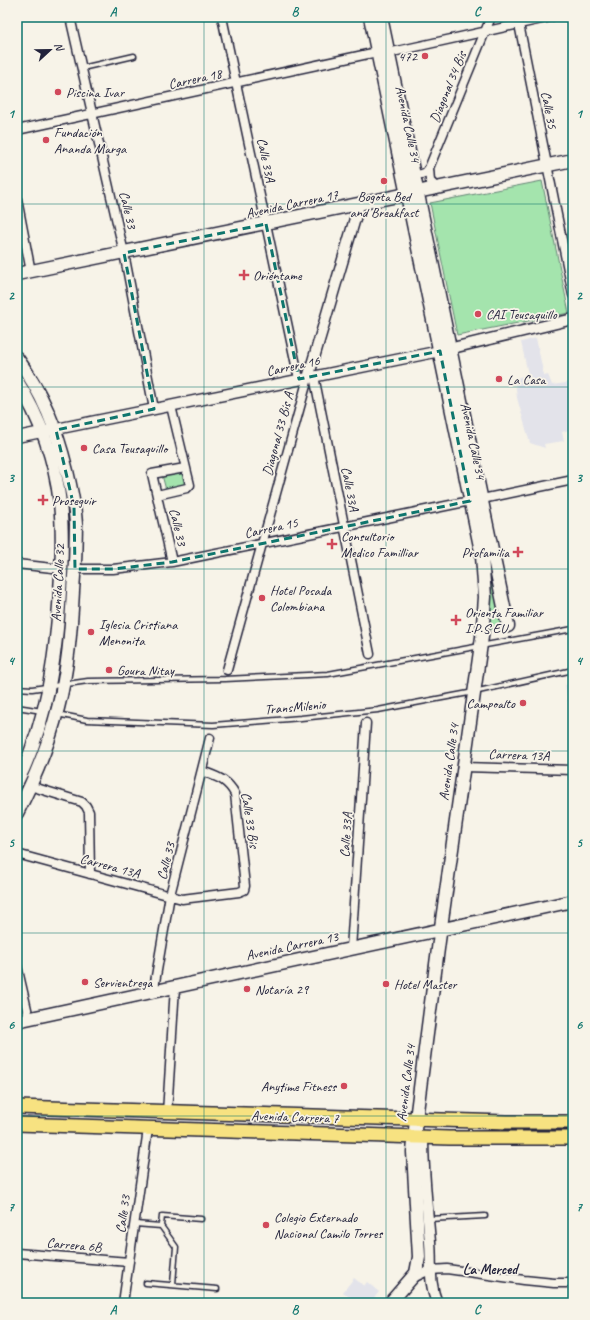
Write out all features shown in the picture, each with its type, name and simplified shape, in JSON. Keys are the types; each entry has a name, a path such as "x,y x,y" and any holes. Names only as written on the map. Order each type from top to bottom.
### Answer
{"main road":[{"name":"Avenida Calle 34","path":"370,17 383,53 412,173 412,194"},
{"name":"Avenida Calle 34","path":"381,17 383,53 412,194 476,500 508,626"},
{"name":"Avenida Carrera 17","path":"17,274 573,160"},
{"name":"Avenida Calle 32","path":"17,358 38,389 56,430 72,489 76,524 70,632 64,685 17,782"},
{"name":"Avenida Calle 32","path":"17,381 33,409 42,432 54,473 60,502 61,519 61,569 57,633 48,687 50,713 45,748 30,786 17,812"},
{"name":"Avenida Calle 34","path":"412,1278 416,1272 419,1257 421,1193 413,1152 418,1137 416,1119 422,1059 464,767 485,597 476,500"},
{"name":"Avenida Carrera 13","path":"17,1021 573,901"},
{"name":"Avenida Carrera 7","path":"17,1107 167,1113 269,1114 506,1122 573,1122"},
{"name":"Avenida Carrera 7","path":"17,1124 488,1139 573,1138"},
{"path":"390,1303 412,1278"}],"street":[{"name":"Calle 33","path":"70,17 124,253 154,409"},
{"name":"Calle 33A","path":"222,17 266,224 344,526 370,654"},
{"name":"Diagonal 34 Bis","path":"429,168 491,17"},
{"name":"Carrera 18","path":"17,130 551,17"},
{"name":"Calle 35","path":"518,24 573,295"},
{"path":"412,173 421,175 429,168"},
{"path":"429,168 430,181 437,188"},
{"path":"17,199 31,272"},
{"name":"Diagonal 33 Bis A","path":"227,670 307,378 359,205"},
{"name":"Carrera 16","path":"17,437 445,349 573,319"},
{"path":"157,495 189,486 171,406"},
{"name":"Calle 33","path":"172,562 152,474 185,468"},
{"name":"Carrera 15","path":"74,569 113,569 172,562 573,480"},
{"path":"17,564 61,569"},
{"name":"Calle 33A","path":"351,949 366,723"},
{"name":"Calle 33","path":"154,992 170,895 210,738"},
{"name":"Carrera 13A","path":"464,767 573,770"},
{"name":"Calle 33 Bis","path":"202,771 225,781 235,794 245,886 244,890"},
{"path":"30,786 82,802 86,806 89,812 90,874"},
{"name":"Carrera 13A","path":"17,854 177,898 240,892 244,890"},
{"path":"17,966 29,1018"},
{"path":"167,1113 175,987"},
{"name":"Calle 33","path":"123,1303 148,1129"},
{"name":"Avenida Calle 34","path":"421,1193 428,1219 431,1251 430,1270 432,1288 437,1303"},
{"name":"Carrera 6B","path":"17,1252 129,1262"},
{"path":"412,1278 430,1270 447,1269 524,1280 573,1283"}],"lane":[{"path":"82,68 134,56"},
{"path":"17,688 32,689 88,681 225,679 328,674 573,628"},
{"name":"TransMilenio","path":"17,707 87,720 213,725 378,710 474,692 573,670"},
{"path":"173,1284 176,1247 161,1226 162,1216 201,1219"},
{"path":"428,1219 485,1216"},
{"path":"134,1224 161,1226"},
{"path":"146,1283 173,1284 217,1289"}],"highlighted area":[{"path":"266,224 299,379 440,351 470,501 172,562 113,569 75,569 74,507 56,430 154,409 124,253"}],"shaded area":[{"path":"536,338 544,376 548,375 552,385 573,382 573,429 562,432 564,441 544,444 545,448 530,443 517,398 515,379 528,374 521,342"},
{"path":"573,683 573,714 570,715 565,685"},
{"path":"354,1278 364,1286 367,1282 379,1292 370,1303 357,1303 343,1292"}],"green space":[{"path":"542,181 569,313 457,335 430,203"},
{"path":"449,361 503,627 488,630 490,599 489,569"},
{"path":"184,470 188,485 166,490 162,475"}],"place":[{"name":"472","path":"425,56"},
{"name":"Piscina Ivar","path":"58,92"},
{"name":"Fundación Ananda Marga","path":"46,140"},
{"name":"Bogota Bed and Breakfast","path":"384,181"},
{"name":"Oriéntame","path":"244,275"},
{"name":"CAI Teusaquillo","path":"478,314"},
{"name":"La Casa","path":"499,379"},
{"name":"Casa Teusaquillo","path":"84,448"},
{"name":"Proseguir","path":"43,500"},
{"name":"Consultorio Medico Familliar","path":"332,544"},
{"name":"Profamilia","path":"518,552"},
{"name":"Hotel Posada Colombiana","path":"262,598"},
{"name":"Orienta Familiar I.P.S EU","path":"456,620"},
{"name":"Iglesia Cristiana Menonita","path":"91,632"},
{"name":"Goura Nitay","path":"109,670"},
{"name":"Campoalto","path":"523,703"},
{"name":"Servientrega","path":"85,982"},
{"name":"Hotel Master","path":"386,984"},
{"name":"Notaría 29","path":"247,989"},
{"name":"Anytime Fitness","path":"344,1086"},
{"name":"Colegio Externado Nacional Camilo Torres","path":"266,1225"}],"district":[{"name":"La Merced","path":"490,1269"}]}
